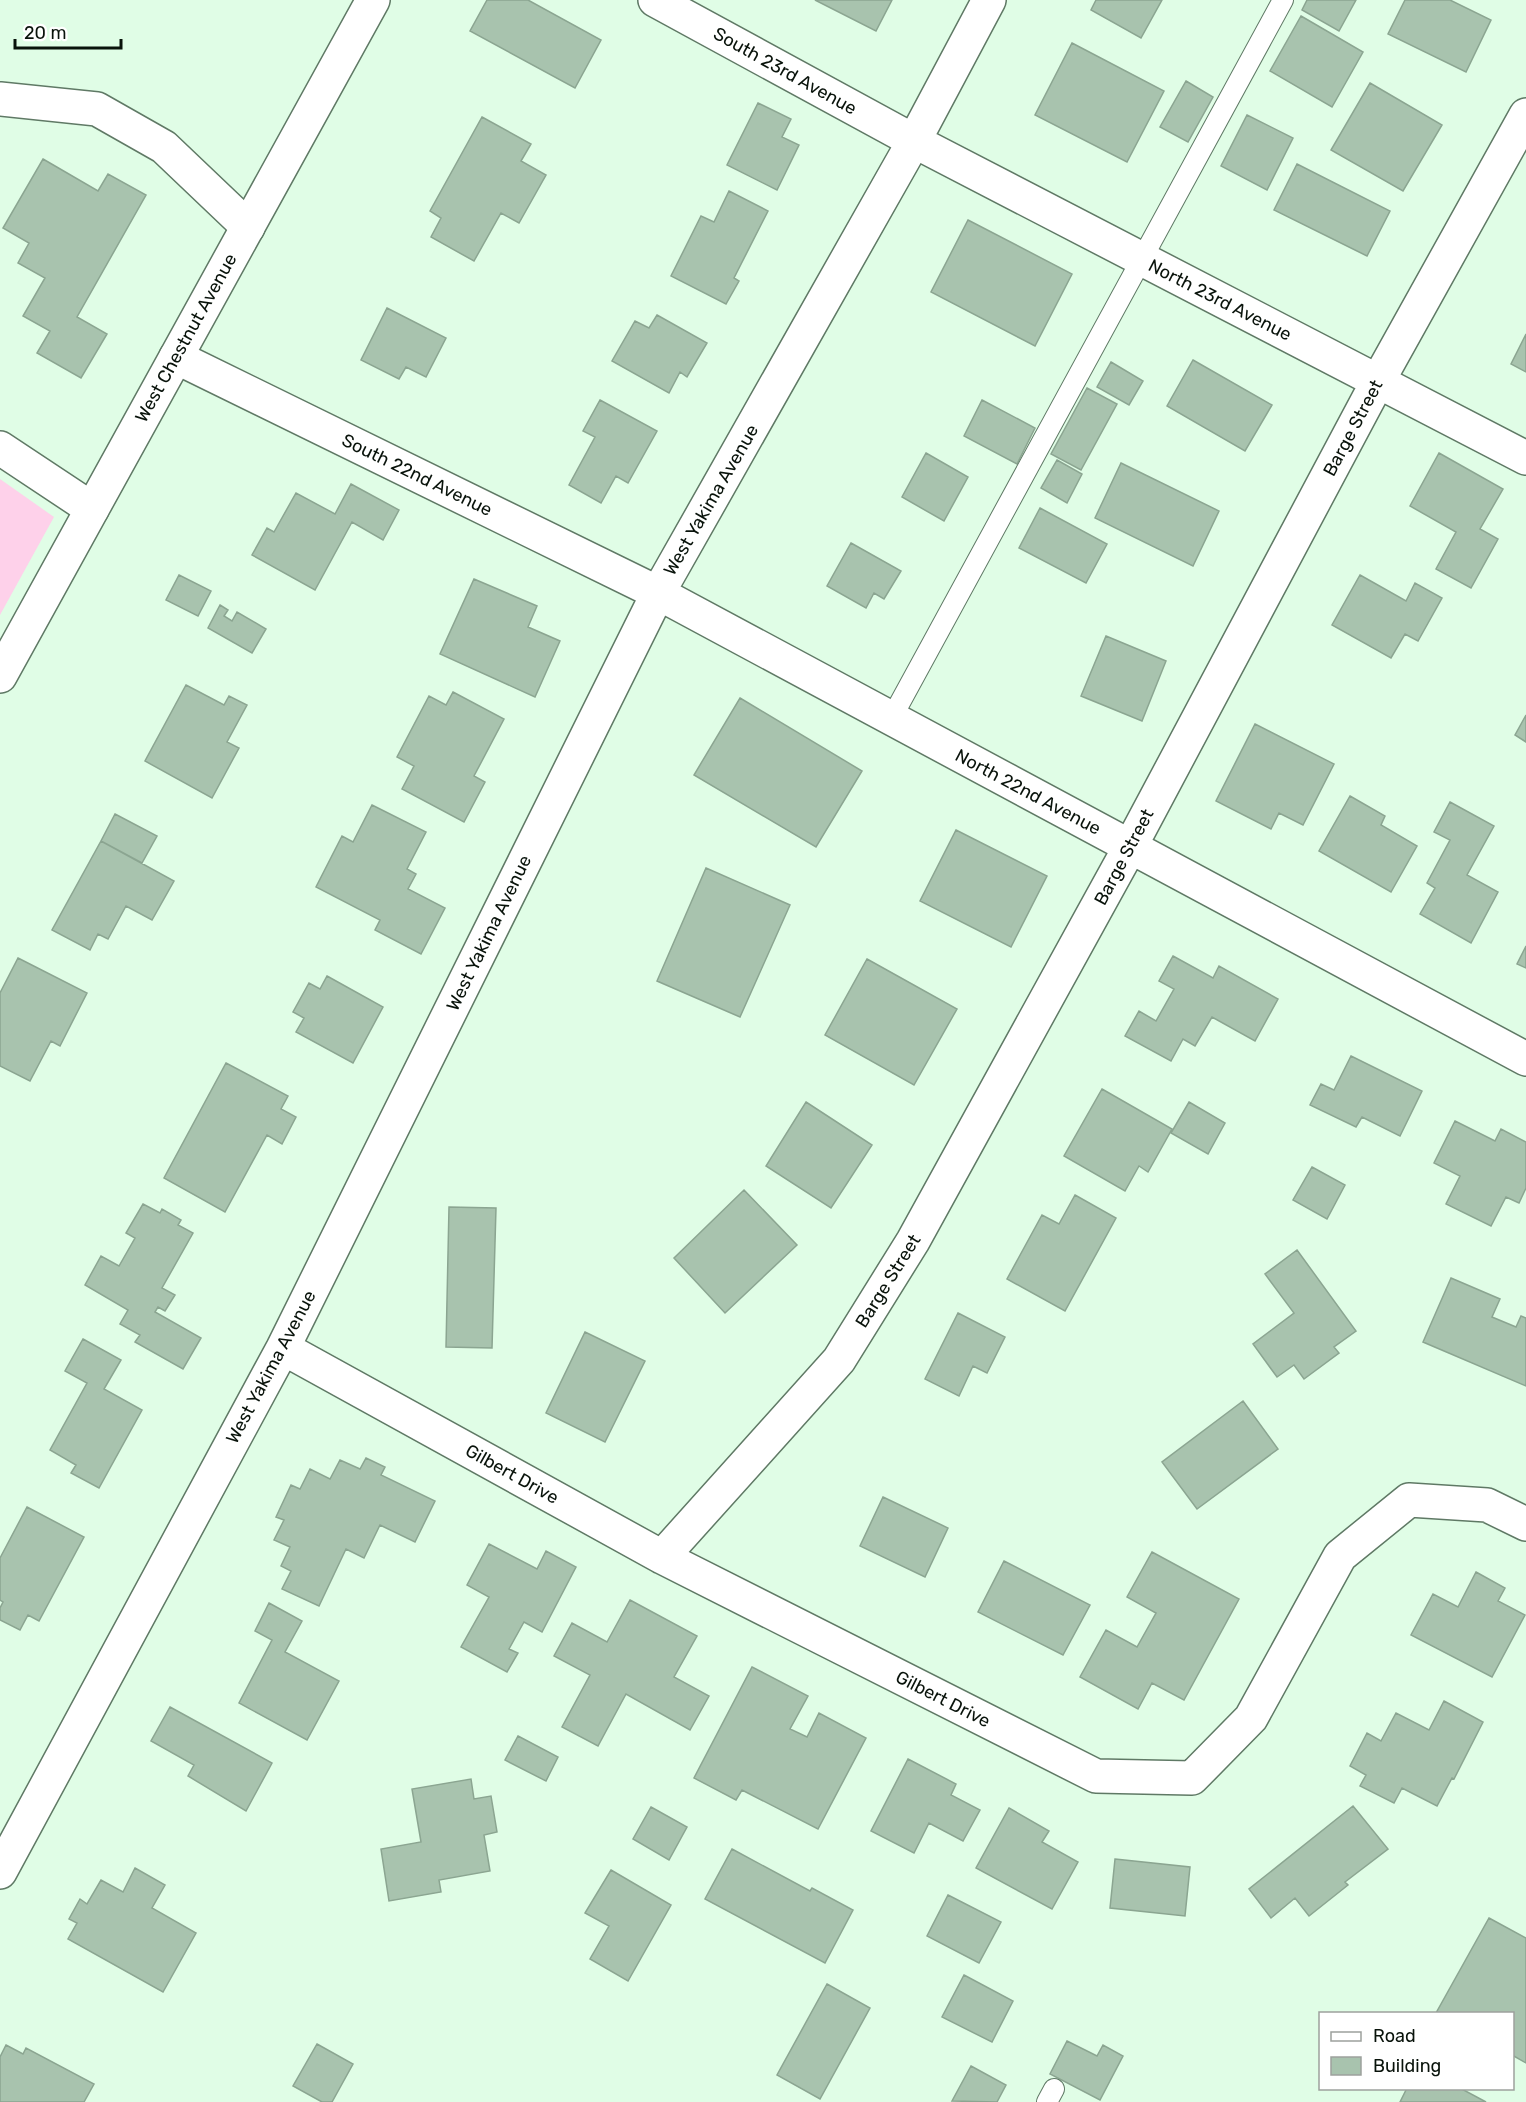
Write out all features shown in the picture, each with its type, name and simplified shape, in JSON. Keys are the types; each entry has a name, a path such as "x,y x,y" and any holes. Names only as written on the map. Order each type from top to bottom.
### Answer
{"street":[{"name":"West Chestnut Avenue","path":"0,676 373,0"},
{"name":"South 23rd Avenue","path":"655,0 914,141"},
{"name":"West Yakima Avenue","path":"0,1872 283,1348 658,593 914,141 989,0"},
{"path":"0,99 97,109 164,147 248,227"},
{"name":"Barge Street","path":"662,1557 839,1360 913,1241 1130,847 1378,381 1526,115"},
{"name":"North 23rd Avenue","path":"914,141 1526,458"},
{"name":"South 22nd Avenue","path":"176,357 658,593"},
{"path":"0,448 92,509"},
{"name":"North 22nd Avenue","path":"658,593 1526,1059"},
{"name":"Gilbert Drive","path":"283,1348 662,1557 1096,1776 1192,1778 1251,1718 1340,1556 1409,1500 1487,1505 1526,1524"}],"lane":[{"path":"891,719 1283,0"}],"shaded area":[{"path":"0,479 54,517 0,615"}],"building":[{"path":"487,0 528,0 601,40 575,88 470,31"},
{"path":"815,0 892,0 876,31"},
{"path":"1096,0 1162,0 1141,38 1091,10"},
{"path":"1307,0 1356,0 1339,31 1302,10"},
{"path":"1405,0 1450,0 1491,20 1466,72 1388,34"},
{"path":"1301,16 1363,52 1332,107 1270,71"},
{"path":"1072,43 1164,91 1127,162 1035,115"},
{"path":"1186,81 1213,97 1188,142 1160,127"},
{"path":"1370,83 1442,125 1403,191 1331,150"},
{"path":"758,103 791,119 782,137 799,145 777,190 727,165"},
{"path":"1247,115 1293,138 1267,190 1221,166"},
{"path":"482,117 531,144 521,161 546,175 519,223 501,213 474,261 431,237 441,218 430,211"},
{"path":"43,159 98,191 108,174 146,195 77,317 107,334 81,378 37,353 50,331 23,316 45,278 18,263 29,243 3,228"},
{"path":"1297,164 1390,211 1367,256 1274,210"},
{"path":"729,191 768,211 734,278 739,281 726,304 671,276 701,216 714,222"},
{"path":"968,220 1072,274 1035,346 931,292"},
{"path":"387,308 446,338 426,377 406,367 399,379 361,360"},
{"path":"657,315 707,343 687,377 680,372 669,393 612,361 635,321 649,328"},
{"path":"1526,334 1526,372 1511,364"},
{"path":"1193,360 1272,405 1245,451 1167,406"},
{"path":"1111,362 1143,381 1129,405 1097,387"},
{"path":"1087,388 1117,404 1081,470 1051,454"},
{"path":"600,400 657,431 628,483 616,476 601,503 569,485 595,437 583,431"},
{"path":"982,400 1035,428 1017,464 964,436"},
{"path":"926,453 968,477 944,521 902,497"},
{"path":"1439,453 1503,489 1480,529 1498,539 1471,588 1436,569 1456,532 1410,506"},
{"path":"1057,460 1082,474 1067,503 1041,488"},
{"path":"1121,463 1219,511 1193,566 1095,518"},
{"path":"351,484 399,510 383,540 352,522 315,590 252,555 267,528 274,532 296,493 335,514"},
{"path":"1040,508 1107,544 1086,583 1019,548"},
{"path":"851,543 901,571 884,599 874,593 866,608 827,586"},
{"path":"179,575 211,591 198,616 166,600"},
{"path":"1360,575 1406,601 1415,583 1442,598 1418,641 1405,634 1391,658 1332,625"},
{"path":"474,579 537,606 528,627 560,641 535,697 440,654"},
{"path":"220,605 228,610 224,616 232,621 237,612 266,629 252,653 208,628"},
{"path":"1106,636 1166,661 1142,721 1081,696"},
{"path":"186,685 224,705 229,696 247,705 227,742 239,748 212,798 145,761"},
{"path":"453,692 504,719 474,776 485,782 464,822 402,789 414,766 397,757 429,696 446,705"},
{"path":"740,698 862,771 816,847 694,775"},
{"path":"1526,715 1526,742 1515,735"},
{"path":"1255,724 1334,764 1303,825 1279,813 1271,829 1216,801"},
{"path":"1350,796 1385,816 1381,825 1417,846 1391,892 1319,851"},
{"path":"1450,802 1494,826 1467,875 1498,892 1471,943 1420,914 1435,888 1427,883 1450,840 1434,832"},
{"path":"372,805 426,832 407,869 416,874 408,889 445,908 421,954 375,930 380,920 316,887 342,836 353,842"},
{"path":"115,814 157,836 142,863 101,841"},
{"path":"956,830 1047,876 1011,947 920,901"},
{"path":"101,841 174,881 152,920 126,906 108,939 98,934 90,950 52,930"},
{"path":"706,868 790,905 740,1017 657,981"},
{"path":"1526,946 1526,968 1517,964"},
{"path":"1173,956 1213,978 1219,966 1278,999 1255,1041 1212,1017 1195,1046 1183,1039 1171,1061 1125,1036 1139,1011 1156,1021 1174,989 1159,981"},
{"path":"18,958 87,993 60,1046 51,1041 30,1081 0,1066 0,993"},
{"path":"867,959 957,1009 914,1085 825,1035"},
{"path":"327,976 383,1007 353,1063 296,1032 304,1018 293,1012 309,983 320,989"},
{"path":"1351,1056 1422,1091 1400,1136 1362,1117 1356,1127 1310,1105 1321,1084 1334,1090"},
{"path":"226,1063 288,1096 281,1109 296,1117 282,1144 267,1135 225,1212 164,1178"},
{"path":"1102,1089 1172,1129 1148,1172 1139,1166 1125,1191 1064,1156"},
{"path":"806,1102 872,1145 831,1208 766,1166"},
{"path":"1189,1102 1225,1123 1208,1154 1171,1133"},
{"path":"1455,1121 1495,1141 1501,1129 1526,1142 1526,1188 1519,1203 1506,1197 1491,1226 1446,1204 1460,1176 1434,1163"},
{"path":"1312,1167 1345,1185 1327,1219 1293,1200"},
{"path":"744,1190 797,1245 725,1313 674,1258"},
{"path":"1075,1195 1116,1218 1065,1311 1007,1279 1042,1215 1059,1224"},
{"path":"143,1204 160,1213 162,1209 181,1220 178,1225 193,1233 162,1288 175,1295 165,1311 158,1307 155,1312 201,1338 183,1369 135,1342 140,1335 120,1324 128,1310 85,1285 101,1256 119,1266 135,1238 126,1233"},
{"path":"449,1207 496,1208 492,1348 446,1347"},
{"path":"1297,1250 1356,1331 1334,1347 1339,1353 1304,1379 1294,1365 1277,1377 1253,1344 1294,1313 1265,1274"},
{"path":"1451,1278 1500,1299 1492,1317 1516,1327 1521,1316 1526,1318 1526,1386 1423,1342"},
{"path":"958,1313 1005,1337 987,1373 973,1366 959,1396 925,1379"},
{"path":"585,1332 645,1361 605,1442 546,1413"},
{"path":"83,1339 121,1360 104,1389 142,1410 99,1488 71,1473 76,1465 50,1450 87,1383 65,1371"},
{"path":"1243,1401 1278,1449 1197,1509 1162,1462"},
{"path":"366,1458 385,1467 381,1475 435,1501 415,1542 380,1525 364,1558 346,1549 319,1606 282,1589 291,1571 281,1566 290,1547 274,1540 284,1520 276,1517 291,1485 300,1489 310,1469 330,1479 340,1460 360,1469"},
{"path":"883,1497 948,1528 925,1577 860,1546"},
{"path":"27,1507 84,1537 39,1621 28,1615 20,1630 0,1620 0,1608 3,1602 0,1600 0,1558"},
{"path":"489,1544 537,1569 546,1551 576,1567 542,1632 524,1622 509,1649 518,1653 507,1672 461,1647 489,1597 467,1585"},
{"path":"1152,1552 1239,1599 1184,1700 1152,1683 1138,1709 1080,1677 1106,1630 1137,1647 1156,1613 1127,1597"},
{"path":"1004,1561 1090,1605 1063,1655 978,1612"},
{"path":"1476,1572 1505,1588 1498,1601 1525,1615 1492,1677 1411,1635 1433,1594 1458,1607"},
{"path":"630,1600 697,1636 674,1677 709,1696 690,1730 626,1694 598,1746 562,1727 590,1675 554,1656 572,1623 607,1642"},
{"path":"269,1603 302,1621 285,1652 339,1681 307,1740 239,1703 272,1640 255,1631"},
{"path":"752,1667 808,1696 790,1729 807,1737 819,1713 866,1738 818,1829 742,1790 736,1800 694,1778"},
{"path":"1444,1701 1483,1722 1454,1779 1452,1778 1437,1806 1402,1788 1394,1803 1360,1786 1366,1775 1350,1766 1367,1733 1381,1741 1396,1713 1429,1730"},
{"path":"170,1707 272,1763 246,1811 188,1776 194,1765 151,1741"},
{"path":"518,1736 558,1757 546,1781 505,1760"},
{"path":"908,1759 956,1784 951,1795 980,1810 963,1841 929,1823 914,1853 871,1831"},
{"path":"471,1779 474,1799 491,1796 497,1832 484,1835 490,1871 439,1880 441,1892 389,1901 381,1849 421,1842 412,1789"},
{"path":"1353,1806 1388,1849 1345,1882 1348,1885 1309,1916 1295,1898 1271,1918 1249,1889"},
{"path":"651,1807 687,1827 669,1860 633,1839"},
{"path":"1009,1808 1049,1831 1042,1842 1078,1862 1052,1909 976,1868"},
{"path":"732,1849 810,1891 812,1888 853,1910 825,1963 705,1899"},
{"path":"1115,1859 1190,1867 1185,1916 1110,1908"},
{"path":"135,1868 165,1885 152,1908 196,1933 163,1992 68,1939 77,1923 69,1919 80,1899 87,1904 101,1880 123,1892"},
{"path":"611,1870 671,1905 628,1981 590,1959 609,1926 585,1913"},
{"path":"948,1895 1001,1922 979,1963 927,1936"},
{"path":"1489,1918 1526,1938 1526,2063 1514,2056 1514,2012 1437,2012"},
{"path":"964,1975 1013,2001 992,2042 942,2017"},
{"path":"827,1984 870,2008 820,2099 777,2075"},
{"path":"1067,2041 1097,2056 1103,2045 1123,2056 1100,2100 1050,2074"},
{"path":"317,2044 353,2064 332,2102 322,2102 293,2086"},
{"path":"6,2045 23,2054 26,2048 94,2084 84,2102 0,2102 0,2057"},
{"path":"971,2066 1006,2085 997,2102 952,2101"},
{"path":"1406,2090 1464,2090 1486,2102 1400,2102"}]}
